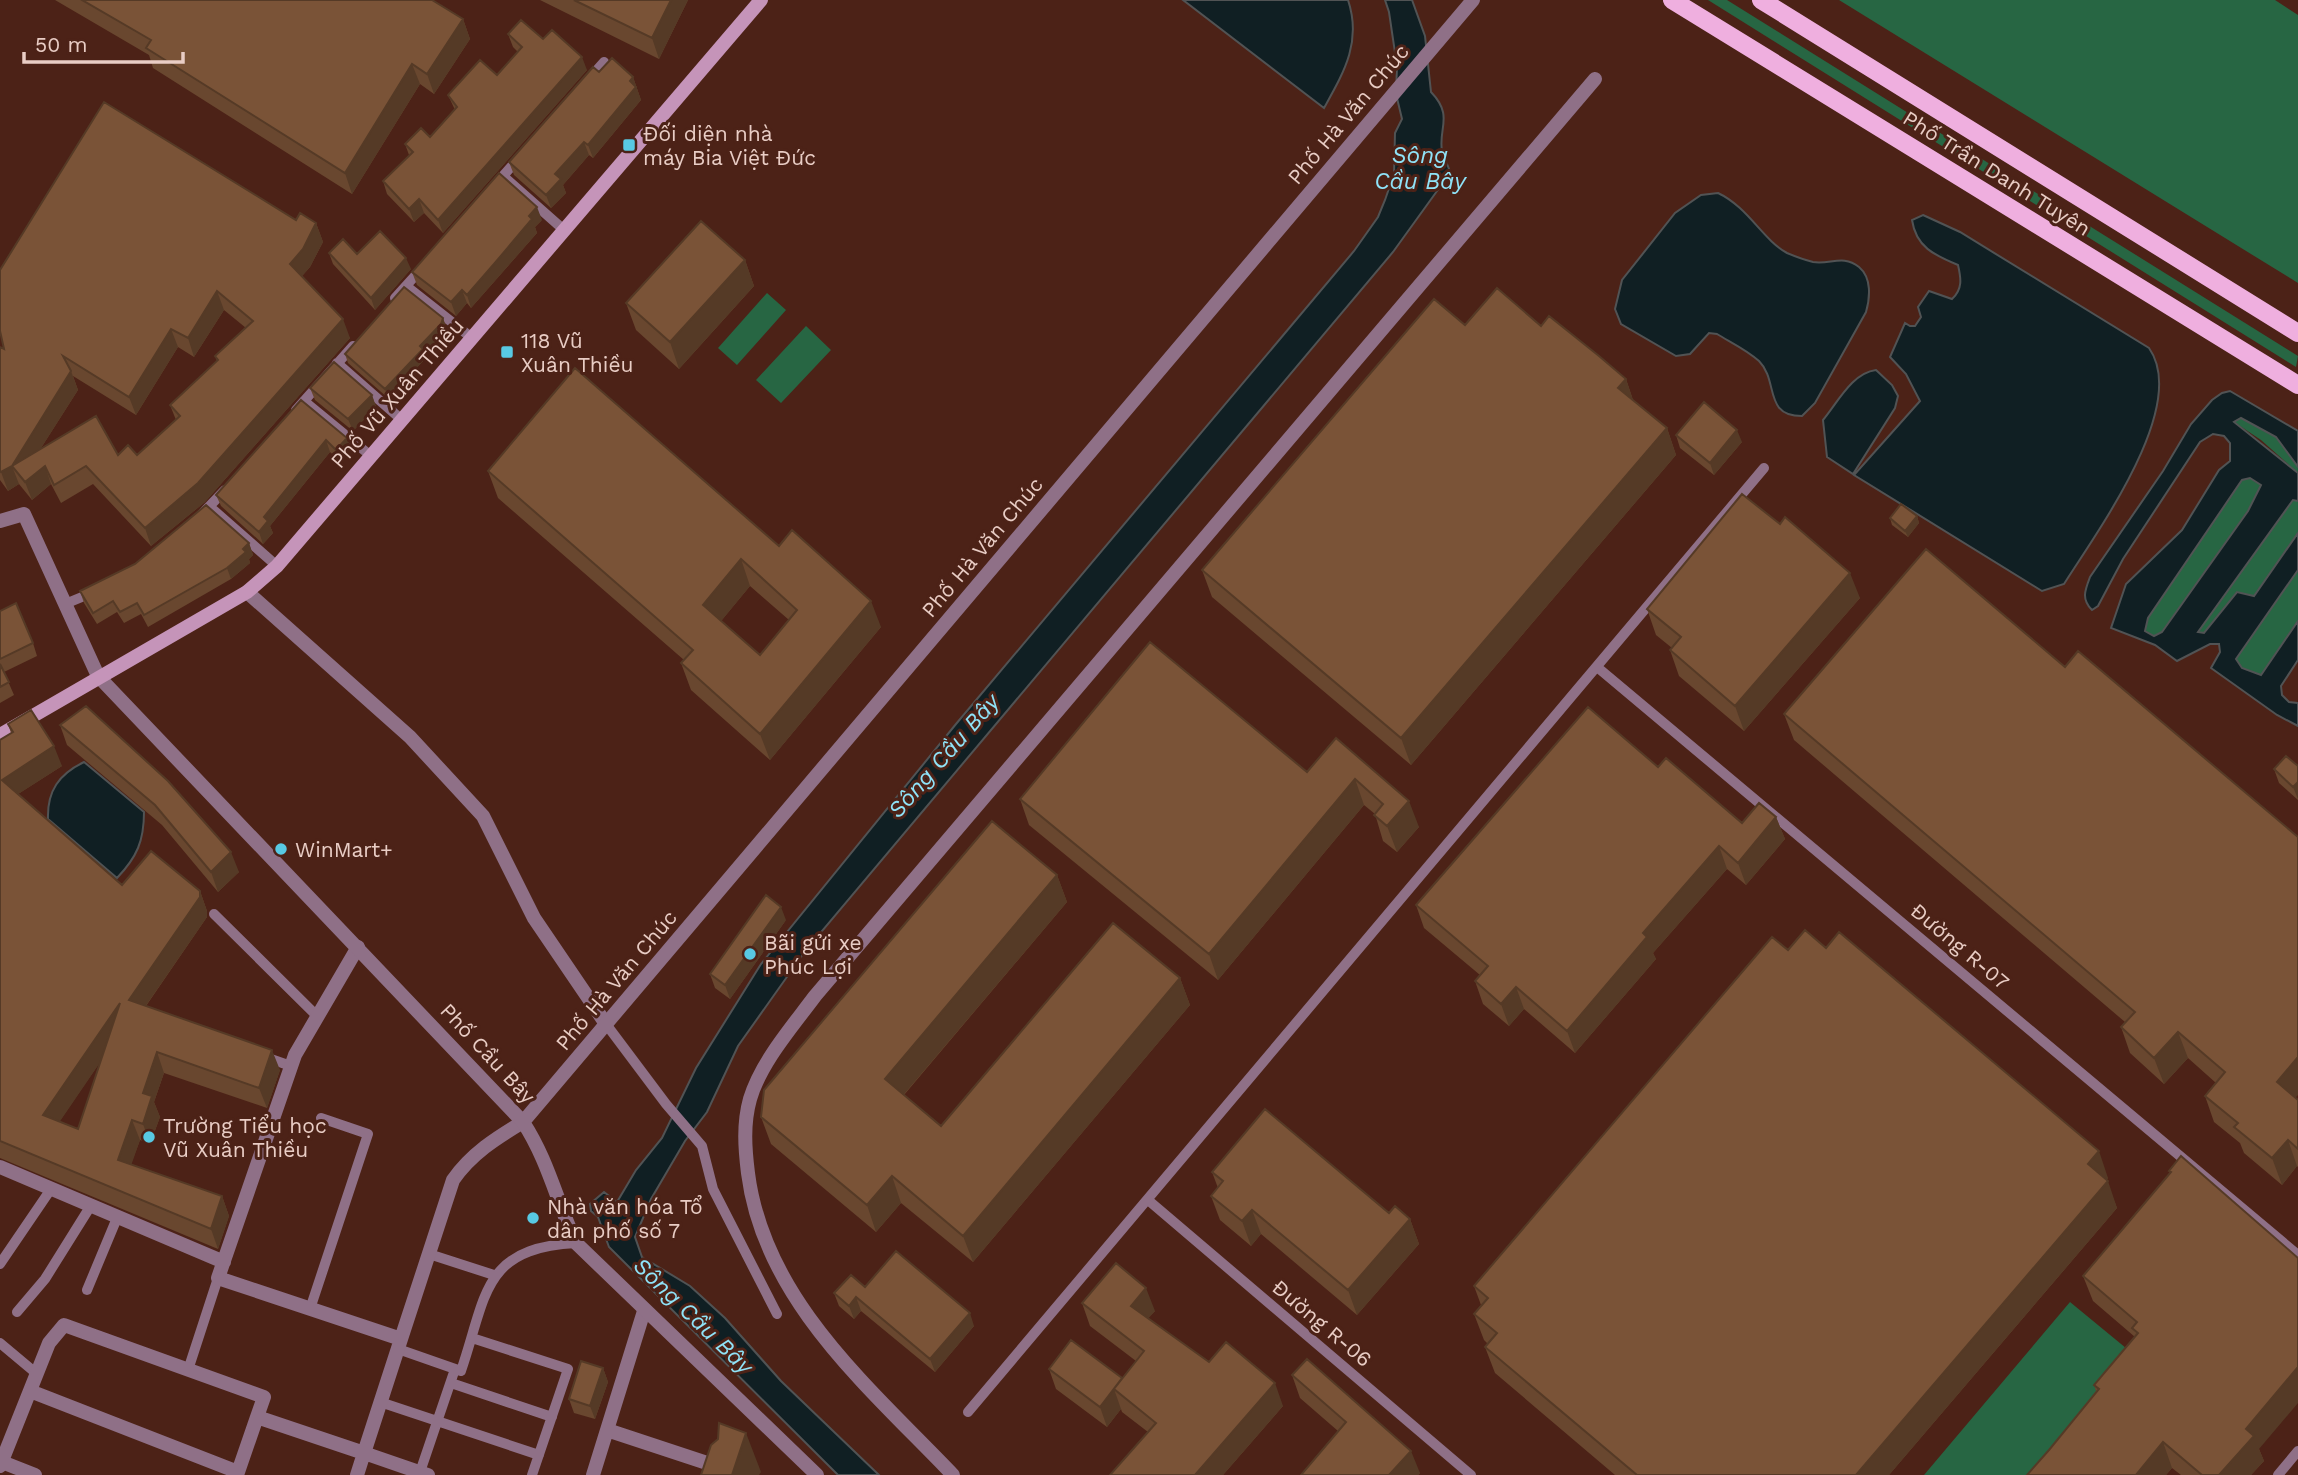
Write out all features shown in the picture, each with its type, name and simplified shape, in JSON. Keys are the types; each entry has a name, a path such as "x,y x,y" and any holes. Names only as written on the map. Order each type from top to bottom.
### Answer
{"main road":[{"name":"Phố Vũ Xuân Thiều","path":"0,735 247,592 277,566 761,0"},
{"name":"Phố Trần Danh Tuyên","path":"1672,0 2298,385"},
{"name":"Phố Trần Danh Tuyên","path":"1761,0 2298,333"}],"street":[{"name":"Phố Hà Văn Chúc","path":"357,1475 453,1180 463,1165 523,1122 1473,0"},
{"path":"953,1475 835,1350 805,1314 779,1270 757,1222 749,1181 744,1142 750,1098 777,1047 815,996 1595,79"},
{"name":"Phố Cầu Bây","path":"0,521 24,514 98,676 523,1122 552,1174 562,1213 576,1242 644,1311 817,1475"},
{"path":"247,592 410,737 483,816 534,918 606,1024"},
{"path":"358,947 316,1015 291,1066 219,1278 310,1309 399,1344"},
{"path":"0,1168 224,1262"},
{"path":"593,1475 644,1311"},
{"path":"30,1391 237,1474 264,1397 64,1325 49,1343 2,1458 35,1475"},
{"path":"257,1417 423,1474"},
{"path":"607,1430 725,1469 723,1475"}],"lane":[{"path":"576,93 604,62"},
{"path":"488,193 521,155"},
{"path":"503,176 564,230"},
{"path":"388,305 431,257"},
{"path":"406,286 472,338"},
{"path":"287,420 363,334"},
{"path":"337,363 402,420"},
{"path":"304,401 371,456"},
{"path":"968,1412 1764,468"},
{"path":"191,524 236,478"},
{"path":"210,507 277,566"},
{"path":"65,604 103,587"},
{"name":"Đường R-07","path":"1597,667 2298,1255"},
{"path":"214,914 316,1015"},
{"path":"606,1024 666,1104 702,1146 713,1189 777,1314"},
{"path":"251,1052 291,1066"},
{"path":"310,1309 368,1134 321,1118"},
{"path":"0,1264 51,1189"},
{"name":"Đường R-06","path":"1148,1200 1471,1475"},
{"path":"17,1312 45,1279 90,1207"},
{"path":"87,1290 117,1218"},
{"path":"399,1344 461,1371 494,1275 521,1254 576,1242"},
{"path":"429,1254 494,1275"},
{"path":"188,1370 219,1278"},
{"path":"472,1338 568,1369 532,1475"},
{"path":"0,1343 37,1374"},
{"path":"423,1474 455,1369"},
{"path":"451,1383 552,1417"},
{"path":"380,1402 539,1455"},
{"path":"2278,1475 2298,1451"}],"green space":[{"path":"1708,0 1727,0 2298,356 2296,367"},
{"path":"1839,0 2275,0 2298,15 2298,283"},
{"path":"767,293 786,310 737,365 718,348"},
{"path":"806,326 831,350 781,403 756,380"},
{"path":"2241,418 2276,437 2298,467 2298,473 2261,440 2234,422"},
{"path":"2250,478 2261,485 2248,511 2162,632 2153,636 2145,631 2148,618 2242,480"},
{"path":"2293,500 2298,501 2298,533 2254,596 2244,595 2204,633 2198,632"},
{"path":"2298,570 2298,621 2261,675 2244,669 2236,660 2240,650"},
{"path":"2070,1302 2132,1353 2030,1475 1924,1475"}],"water":[{"path":"1183,0 1348,0 1352,15 1352,43 1344,69 1324,108"},
{"name":"Sông Cầu Bây","path":"1385,0 1412,0 1425,36 1431,92 1438,100 1444,115 1441,143 1450,173 1393,252 806,950 738,1046 707,1112 685,1141 651,1199 635,1237 642,1257 690,1286 725,1318 781,1381 879,1475 838,1475 609,1247 590,1204 604,1192 617,1202 636,1170 662,1138 696,1068 761,964 956,724 1354,251 1378,217 1394,174 1395,133 1402,119 1396,94 1397,66"},
{"path":"1718,193 1738,206 1770,240 1787,253 1819,263 1842,260 1853,263 1863,272 1868,282 1866,312 1815,403 1802,416 1790,414 1777,404 1769,378 1759,361 1717,334 1709,333 1690,354 1676,356 1621,324 1615,309 1622,280 1675,213 1701,195"},
{"path":"1923,215 1960,232 2149,348 2158,373 2158,402 2149,435 2116,502 2064,584 2042,591 1854,475 1920,401 1906,374 1890,357 1905,323 1915,326 1921,317 1918,307 1929,291 1952,299 1960,287 1958,265 1928,249 1918,237 1912,220"},
{"path":"1876,370 1892,385 1898,396 1895,408 1853,474 1827,457 1823,420 1853,382 1867,372"},
{"path":"2230,391 2298,431 2298,467 2276,437 2241,418 2234,422 2298,473 2298,501 2293,500 2198,632 2204,633 2237,592 2254,596 2298,533 2298,570 2236,659 2242,668 2261,675 2298,621 2298,660 2281,686 2282,695 2289,702 2298,703 2298,726 2277,715 2211,668 2220,652 2219,644 2210,644 2177,661 2155,645 2111,628 2126,584 2182,530 2219,470 2230,461 2230,443 2224,436 2213,434 2200,442 2123,559 2098,606 2092,610 2085,598 2090,577 2163,471 2191,424 2212,400","holes":["2250,478 2261,485 2248,511 2162,632 2154,636 2145,631 2148,618 2242,480"]},
{"path":"84,762 144,812 143,832 138,848 117,878 48,819 50,800 56,785 68,772"}],"building":[{"path":"82,0 432,0 463,19 427,74 412,64 345,173 146,48 151,40"},
{"path":"574,0 671,0 652,38"},
{"path":"521,20 543,39 552,30 582,57 438,220 419,199 409,209 383,181 413,152 405,144 421,128 430,137 457,107 448,95 480,60 497,75 522,47 508,34"},
{"path":"612,58 633,77 630,81 636,87 588,145 584,142 555,174 561,179 546,195 509,162 593,67 599,72"},
{"path":"104,102 296,220 300,213 316,223 303,249 290,264 343,319 198,483 145,528 86,466 54,485 45,466 25,482 12,466 0,471 0,347 4,349 0,331 0,270","holes":["217,291 253,321 215,356 218,360 170,405 180,416 137,455 128,445 118,455 96,416 12,466 71,371 63,356 129,397 171,329 188,338"]},
{"path":"499,173 537,207 529,216 532,219 467,295 462,290 451,302 412,272"},
{"path":"701,221 745,260 670,342 626,303"},
{"path":"380,231 406,258 371,298 329,253 343,239 357,254"},
{"path":"404,287 443,318 441,324 420,346 423,349 385,389 345,354"},
{"path":"1497,288 1541,326 1549,316 1599,356 1626,379 1618,388 1667,428 1401,738 1202,570 1434,299 1465,325"},
{"path":"334,362 372,395 348,419 310,388"},
{"path":"575,368 779,546 792,530 871,601 760,734 681,663 693,650 488,471","holes":["741,559 797,610 760,655 703,605"]},
{"path":"301,400 347,438 336,450 326,440 264,517 268,521 259,532 216,495"},
{"path":"1704,402 1737,430 1710,463 1676,435"},
{"path":"1742,494 1780,524 1785,517 1850,573 1735,706 1670,650 1681,637 1647,609"},
{"path":"1901,504 1917,516 1905,531 1890,518"},
{"path":"206,505 249,543 243,549 246,552 227,568 144,615 137,603 120,612 113,601 93,613 80,591 135,564"},
{"path":"1926,549 2065,667 2078,651 2298,837 2298,1057 2277,1082 2298,1100 2298,1149 2288,1140 2272,1158 2234,1127 2238,1123 2205,1096 2225,1072 2178,1032 2154,1058 2121,1027 2135,1012 1784,714"},
{"path":"16,603 33,643 0,659 0,611"},
{"path":"1150,642 1307,772 1336,738 1409,801 1387,826 1374,815 1383,804 1355,779 1209,954 1020,799"},
{"path":"0,664 9,682 0,687"},
{"path":"86,706 168,781 231,852 211,872 155,805 60,725"},
{"path":"1588,707 1658,767 1666,758 1742,823 1759,803 1776,817 1738,863 1719,846 1643,933 1647,937 1567,1031 1516,987 1501,1004 1475,981 1488,966 1416,905"},
{"path":"31,710 54,746 2,780 122,885 151,851 200,891 200,897 129,1000 272,1050 259,1088 157,1052 143,1093 152,1096 143,1124 132,1120 118,1160 222,1196 211,1229 0,1141 0,740 13,732 8,724","holes":["120,1003 78,1129 43,1115"]},
{"path":"2286,756 2298,766 2298,782 2293,787 2274,769"},
{"path":"992,821 1057,875 885,1079 941,1126 1113,923 1180,978 963,1236 892,1176 867,1205 761,1117 764,1090"},
{"path":"766,895 781,907 725,985 710,974"},
{"path":"1805,930 1826,948 1839,932 2099,1151 2088,1164 2108,1181 1856,1475 1637,1475 1485,1347 1497,1333 1474,1314 1488,1298 1474,1286 1772,937 1788,950"},
{"path":"1265,1109 1389,1213 1395,1206 1410,1219 1348,1290 1252,1210 1242,1221 1211,1196 1223,1181 1212,1172"},
{"path":"2181,1156 2298,1258 2298,1367 2246,1429 2254,1436 2219,1475 2202,1475 2163,1442 2136,1475 2027,1475 2099,1389 2094,1385 2138,1333 2132,1328 2137,1322 2083,1276 2171,1172 2169,1171"},
{"path":"896,1251 970,1313 930,1359 856,1297 849,1306 834,1293 851,1275 865,1287"},
{"path":"1116,1263 1146,1288 1131,1306 1209,1362 1226,1342 1275,1383 1195,1475 1110,1475 1156,1423 1114,1389 1144,1351 1082,1303"},
{"path":"1071,1340 1122,1378 1100,1407 1049,1369"},
{"path":"1307,1359 1411,1451 1389,1475 1301,1475 1346,1422 1292,1375"},
{"path":"581,1361 603,1368 590,1406 569,1399"},
{"path":"719,1423 746,1433 732,1475 701,1475 711,1445 718,1439"}],"place":[{"name":"Đối diện nhà máy Bia Việt Đức","path":"629,145"},
{"name":"118 Vũ Xuân Thiều","path":"507,352"},
{"name":"WinMart+","path":"281,849"},
{"name":"Bãi gửi xe Phúc Lợi","path":"750,954"},
{"name":"Trường Tiểu học Vũ Xuân Thiều","path":"149,1137"},
{"name":"Nhà văn hóa Tổ dân phố số 7","path":"533,1218"}]}
